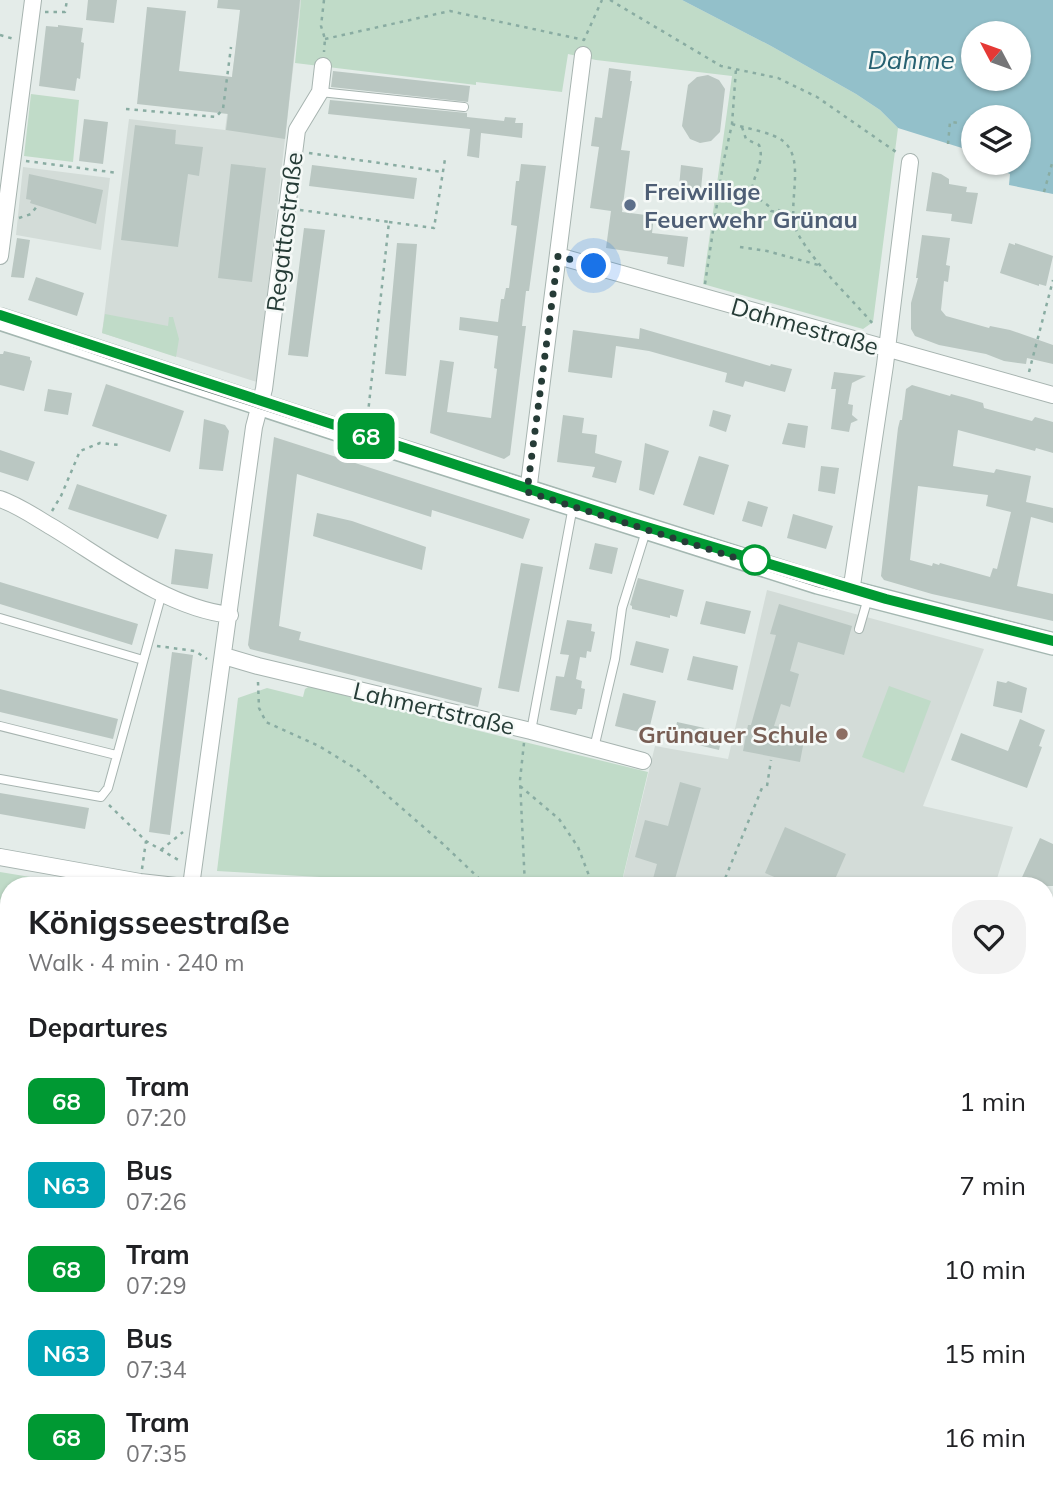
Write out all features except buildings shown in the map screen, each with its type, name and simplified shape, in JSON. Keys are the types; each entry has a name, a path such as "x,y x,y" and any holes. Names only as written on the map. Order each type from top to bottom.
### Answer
{"main road":[{"path":"0,319 646,530 860,595 1053,644"}],"street":[{"path":"0,256 32,6"},
{"path":"527,492 583,55"},
{"name":"Regattastraße","path":"260,405 297,130 320,92 323,65"},
{"path":"860,595 910,162"},
{"name":"Dahmestraße","path":"558,256 1053,395"},
{"path":"192,877 254,427 260,405"},
{"path":"0,499 44,522 162,593 202,610 230,615"},
{"name":"Lahmertstraße","path":"223,659 531,731 643,761"},
{"path":"0,857 112,877"}],"lane":[{"path":"320,92 464,107"},
{"path":"531,731 573,506"},
{"path":"594,748 615,659 622,608 646,530"},
{"path":"0,779 101,797 107,788 162,593"},
{"path":"859,629 860,595"},
{"path":"0,618 143,660"},
{"path":"0,726 116,755"}],"path":[{"path":"32,6 65,12 67,0"},
{"path":"323,65 325,39 321,26 324,0"},
{"path":"325,39 450,11 584,40 602,0"},
{"path":"610,0 721,66 778,78 817,97 910,162"},
{"path":"126,109 216,117 223,109 231,47"},
{"path":"705,287 723,164 732,124 736,69"},
{"path":"948,144 950,122 960,123"},
{"path":"732,124 783,140 790,150 796,186 793,215 798,234 874,325"},
{"path":"742,127 746,139 759,145 762,153 752,190 771,211 778,209 793,215"},
{"path":"302,152 443,172"},
{"path":"12,159 118,173"},
{"path":"295,209 434,228 445,159"},
{"path":"1044,192 1053,160"},
{"path":"5,217 18,218 31,214 38,205"},
{"path":"367,422 389,222"},
{"path":"740,247 767,251 823,267"},
{"path":"1025,388 1053,280"},
{"path":"52,511 80,451 100,443 120,445"},
{"path":"147,645 195,652 208,660 223,659"},
{"path":"258,666 259,708 266,722 319,746 340,761 358,769 478,877"},
{"path":"525,877 520,786 523,746 531,731"},
{"path":"726,877 764,787 771,760"},
{"path":"520,786 559,818 578,847 590,877"},
{"path":"101,797 146,841 181,861 194,863"},
{"path":"161,850 187,828"},
{"path":"141,877 146,841"}],"shaded area":[{"path":"242,0 301,0 257,382 102,333 129,119 225,130"},
{"path":"23,167 110,178 101,250 16,235"},
{"name":"Grünauer Schule","path":"767,590 984,649 923,806 1013,827 997,877 623,877 655,746 728,759"}],"green space":[{"path":"301,0 682,0 771,46 856,94 880,110 898,128 873,322 863,329 703,284 732,76 596,60 568,54 562,92 476,82 476,85 295,63"},
{"path":"31,94 79,100 73,162 24,156"},
{"path":"105,314 168,326 169,317 173,317 179,339 176,357 102,333"},
{"path":"310,686 648,772 623,877 321,877 217,871 238,698 267,688 303,697 305,689"},
{"path":"889,686 931,701 904,773 862,757"},
{"path":"0,872 30,877 0,877"}],"water":[{"name":"Dahme","path":"682,0 1053,0 1053,194 1009,185 1010,175 1031,175 1031,105 961,105 961,148 898,128 880,110 856,94"}],"tram line":[{"name":"68","path":"0,315 630,522 886,599 1053,641"},
{"path":"0,321 166,378 817,586 1053,647"}],"place":[{"name":"Freiwillige Feuerwehr Grünau","path":"630,205"},
{"name":"Grünauer Schule","path":"842,734"}],"route":[{"path":"594,266 558,256 527,492 746,561 755,560"}]}
